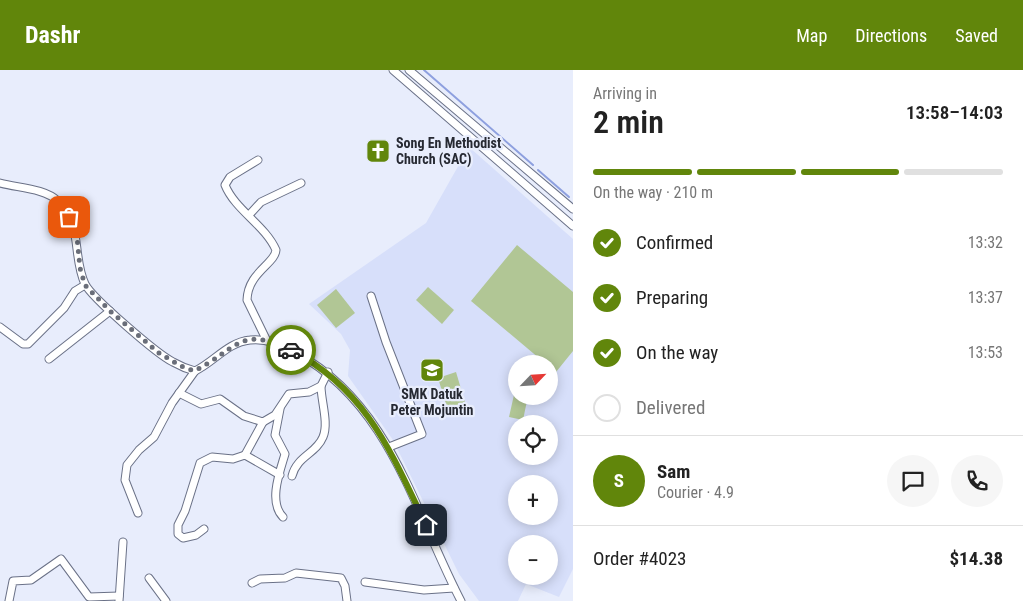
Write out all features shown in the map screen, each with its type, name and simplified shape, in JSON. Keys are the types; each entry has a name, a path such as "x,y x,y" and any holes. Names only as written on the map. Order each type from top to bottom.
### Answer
{"street":[{"path":"393,70 573,226"},
{"path":"409,70 573,209"},
{"path":"258,160 226,181 227,190 276,250 275,256 257,273 247,295 247,300 266,340"},
{"path":"0,183 47,195 58,202 69,217 77,237 80,268 80,288 64,308 28,344 23,344 0,327"},
{"path":"249,215 261,202 301,183"},
{"path":"80,288 106,314 159,353 193,374"},
{"path":"371,296 386,342 422,434 389,447"},
{"path":"49,359 106,314"},
{"path":"138,513 125,480 127,465 139,450 154,437 185,384 193,374 237,343 249,340 266,340 306,358 328,372 355,399 389,447 461,601"},
{"path":"292,476 300,461 317,447 323,438 325,427 321,386 328,372"},
{"path":"204,529 196,535 183,538 178,534 177,530 200,463 212,457 233,459 246,455 264,422 271,418 280,408 289,394 309,392 321,386"},
{"path":"179,393 201,404 220,399 244,416 264,422"},
{"path":"280,408 275,435 285,454 276,501 277,509 283,517"},
{"path":"246,455 280,475"},
{"path":"9,601 13,582 31,580 61,559 88,597 119,599 124,542"},
{"path":"252,583 260,579 285,578 296,573 341,578 345,586 347,601"},
{"path":"149,578 166,601"},
{"path":"365,582 424,590 454,588"}],"shaded area":[{"name":"SMK Datuk Peter Mojuntin","path":"469,147 573,239 573,569 559,597 529,585 558,585 558,535 508,535 508,585 526,585 518,601 479,601 459,574 393,440 348,376 350,350 341,334 309,304 426,223"}],"green space":[{"path":"517,245 573,292 573,351 558,370 558,355 535,355 471,301"},
{"path":"428,287 454,310 442,324 416,300"},
{"path":"336,289 355,313 336,328 317,305"},
{"path":"456,372 467,409 449,414 438,378"},
{"path":"512,405 526,405 524,415 509,415"}],"waterway":[{"path":"424,70 533,165"},
{"path":"538,170 569,197"}],"way so far":[{"path":"69,217 77,237 80,268 85,285 110,311 172,362 194,371 212,361 231,346 242,341 257,339 266,340 291,350"}],"place":[{"name":"Song En Methodist Church (SAC)","path":"378,151"},
{"name":"SMK Datuk Peter Mojuntin","path":"432,370"}],"route":[{"path":"291,350 328,372 355,399 389,447 426,525"}]}
